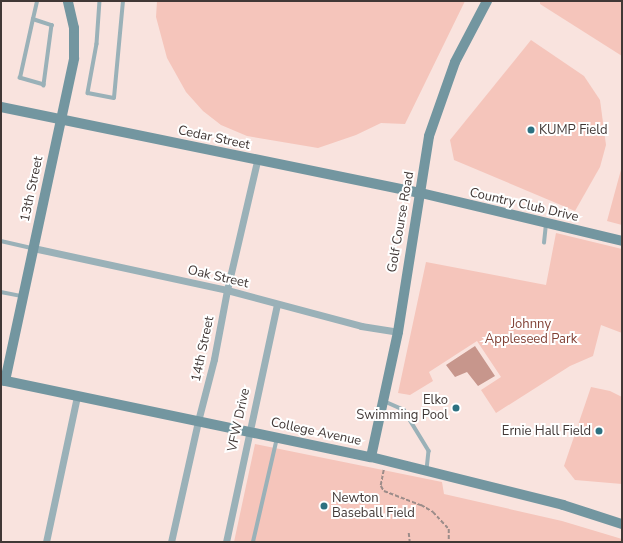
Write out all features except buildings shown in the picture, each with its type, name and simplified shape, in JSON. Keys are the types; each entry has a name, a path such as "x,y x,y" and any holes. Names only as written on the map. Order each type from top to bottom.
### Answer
{"street":[{"name":"13th Street","path":"3,381 74,58 74,28 68,1"},
{"name":"Golf Course Road","path":"371,457 398,332 406,265 421,194 428,142 437,108 455,62 487,1"},
{"name":"Cedar Street","path":"1,107 421,194"},
{"name":"14th Street","path":"172,542 257,161"},
{"name":"Country Club Drive","path":"421,194 622,241"},
{"name":"Oak Street","path":"33,248 227,290 361,326 398,332"},
{"name":"VFW Drive","path":"226,542 248,431 277,304"},
{"name":"College Avenue","path":"3,381 386,460 563,505 622,524"},
{"path":"46,542 78,396"}],"lane":[{"path":"33,19 52,25 44,85 20,78 33,19 37,1"},
{"path":"100,1 97,44 88,93 114,98 123,1"},
{"path":"544,243 546,223"},
{"path":"1,241 33,248"},
{"path":"1,292 22,296"},
{"path":"383,401 404,410 425,444 430,458 427,471"},
{"path":"253,542 277,437"}],"path":[{"path":"386,460 381,486 384,491 422,505 433,512 449,529 449,542"},
{"path":"409,533 410,542"}],"green space":[{"path":"157,1 465,1 405,124 381,123 356,135 318,148 247,136 221,125 203,111 186,92 167,58 156,17"},
{"path":"540,1 622,1 622,56 540,4"},
{"name":"KUMP Field","path":"531,40 584,76 600,100 606,145 600,167 575,211 454,160 450,140"},
{"path":"622,166 622,225 607,221"},
{"name":"Johnny Appleseed Park","path":"556,233 622,249 622,333 601,325 593,356 570,366 496,413 481,390 501,377 477,341 429,372 433,381 410,395 398,393 426,262 546,285"},
{"name":"Ernie Hall Field","path":"591,387 610,391 622,397 622,484 575,480 564,466"},
{"path":"255,444 442,482 444,494 562,521 622,539 622,542 234,542"}],"shaded area":[{"path":"475,346 495,376 478,386 467,372 455,377 446,365"}],"place":[{"name":"KUMP Field","path":"531,130"},
{"name":"Elko Swimming Pool","path":"456,408"},
{"name":"Ernie Hall Field","path":"599,431"},
{"name":"Newton Baseball Field","path":"324,506"}]}
